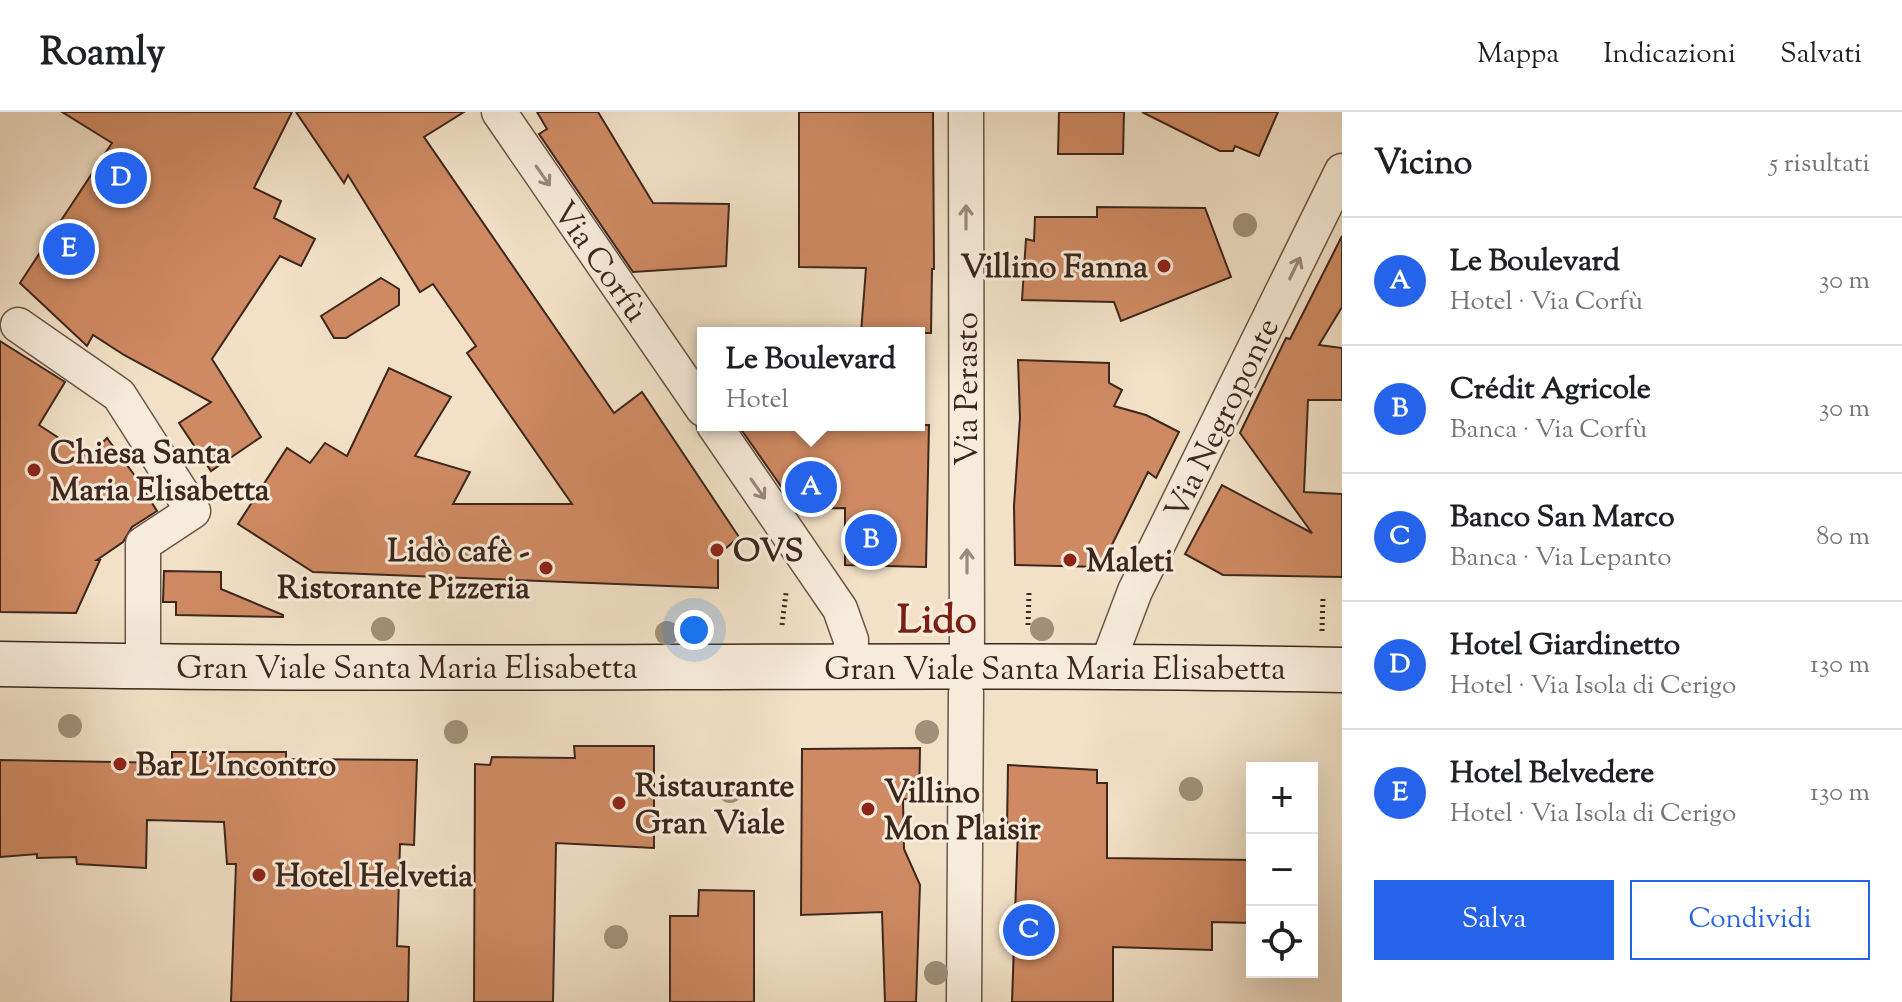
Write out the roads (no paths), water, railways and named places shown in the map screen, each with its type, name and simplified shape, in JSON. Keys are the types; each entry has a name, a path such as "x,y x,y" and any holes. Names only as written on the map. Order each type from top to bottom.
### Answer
{"street":[{"name":"Via Corfù","path":"499,112 697,400"},
{"name":"Via Perasto","path":"964,1002 966,112"},
{"name":"Via Negroponte","path":"1112,668 1113,649 1135,591 1342,171"},
{"path":"18,325 119,395 193,511 143,544 143,667"},
{"path":"718,431 840,609 851,640 850,666"},
{"name":"Gran Viale Santa Maria Elisabetta","path":"0,664 143,667 850,666 966,680 1332,653"}],"place":[{"name":"Hotel Giardinetto","path":"121,178"},
{"name":"Hotel Belvedere","path":"69,249"},
{"name":"Villino Fanna","path":"1164,266"},
{"name":"Chiesa Santa Maria Elisabetta","path":"34,470"},
{"name":"Le Boulevard","path":"811,487"},
{"name":"Crédit Agricole","path":"871,540"},
{"name":"OVS","path":"717,550"},
{"name":"Maleti","path":"1070,560"},
{"name":"Lidò cafè - Ristorante Pizzeria","path":"546,568"},
{"name":"Bar L'Incontro","path":"120,764"},
{"name":"Ristaurante Gran Viale","path":"619,803"},
{"name":"Villino Mon Plaisir","path":"868,809"},
{"name":"Hotel Helvetia","path":"259,875"},
{"name":"Banco San Marco","path":"1029,930"}],"district":[{"name":"Lido","path":"937,618"}]}
